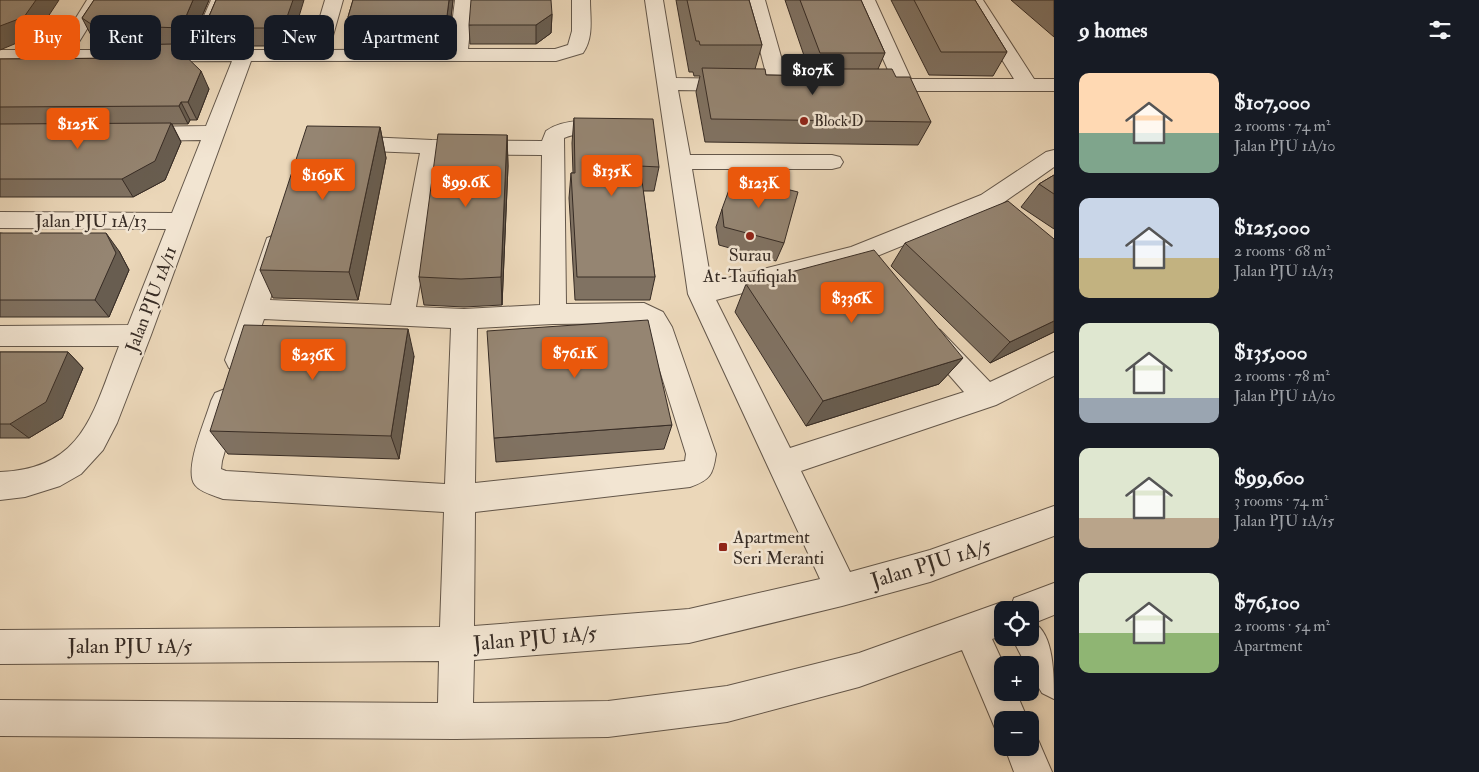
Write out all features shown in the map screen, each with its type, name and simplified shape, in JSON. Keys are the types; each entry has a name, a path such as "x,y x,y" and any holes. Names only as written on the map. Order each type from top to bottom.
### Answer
{"street":[{"path":"80,26 96,0"},
{"path":"213,15 220,0"},
{"path":"330,15 334,0"},
{"path":"458,55 464,0"},
{"path":"334,55 556,54 576,48 580,42 582,35 581,0"},
{"path":"654,0 700,294 842,590"},
{"path":"667,84 772,85 756,0"},
{"path":"866,0 904,85"},
{"path":"974,0 1028,85"},
{"path":"80,56 171,55"},
{"path":"0,56 15,56"},
{"name":"Jalan PJU 1A/11","path":"0,486 38,482 63,470 89,447 103,423 242,60"},
{"path":"856,85 1054,85"},
{"path":"553,314 553,136 557,131 565,129 631,128"},
{"path":"118,134 215,134"},
{"path":"323,142 432,147 554,148"},
{"path":"402,315 432,147"},
{"path":"700,294 856,255 997,207 1054,157"},
{"path":"679,162 832,162"},
{"name":"Jalan PJU 1A/13","path":"0,220 181,221"},
{"path":"254,309 464,319 553,314 644,313 654,319 659,327 700,454 699,468 690,474 461,499 223,485 206,476 207,460 254,309 281,226"},
{"path":"856,255 874,275"},
{"path":"913,317 986,397"},
{"path":"455,721 464,319"},
{"path":"0,336 138,335"},
{"path":"782,464 986,397 1054,363"},
{"name":"Jalan PJU 1A/5","path":"0,647 457,644 689,626 842,590 930,566 1054,521"},
{"path":"1039,605 1054,599"},
{"path":"0,718 455,721 608,719 727,704 859,670 987,625 1008,711"},
{"path":"1034,646 1054,681"},
{"path":"1026,756 1033,772"}],"building":[{"path":"0,0 36,0 25,15 15,15 15,20 0,26"},
{"path":"94,0 193,0 187,15 171,15 171,28 161,27 161,15 90,15 90,23 82,18"},
{"path":"216,0 293,0 288,15 264,15 264,28 254,28 254,15 210,15"},
{"path":"353,0 449,0 447,15 349,15"},
{"path":"471,0 551,0 552,14 536,25 469,25"},
{"path":"687,0 749,0 762,45 700,45 699,41 696,41"},
{"path":"800,0 861,0 885,53 820,53"},
{"path":"914,0 975,0 1007,52 941,52"},
{"path":"161,44 171,44 171,60 190,60 201,71 188,102 181,102 179,106 0,107 0,59 161,60"},
{"path":"702,68 765,69 766,75 828,76 826,69 892,69 896,77 910,77 931,122 711,119"},
{"path":"574,118 653,119 659,167 640,166 655,277 577,277 571,173 575,173"},
{"path":"171,123 155,161 122,179 0,179 0,124"},
{"path":"307,126 380,127 349,272 260,270"},
{"path":"438,134 507,135 501,277 461,279 419,277"},
{"path":"1054,175 1054,194 1039,184"},
{"name":"Surau At-Taufiqiah","path":"734,176 798,192 784,243 724,227 722,209"},
{"path":"1008,201 1054,239 1054,321 1010,342 905,243"},
{"path":"0,233 106,233 116,253 95,300 0,300"},
{"path":"874,250 963,358 823,401 746,284"},
{"path":"648,320 672,425 494,438 487,331"},
{"path":"244,325 408,329 391,436 210,431"},
{"path":"0,352 68,352 46,402 10,424 0,424"}],"place":[{"name":"Block D","path":"804,121"},
{"name":"Surau At-Taufiqiah","path":"750,236"},
{"name":"Apartment Seri Meranti","path":"723,547"}]}
